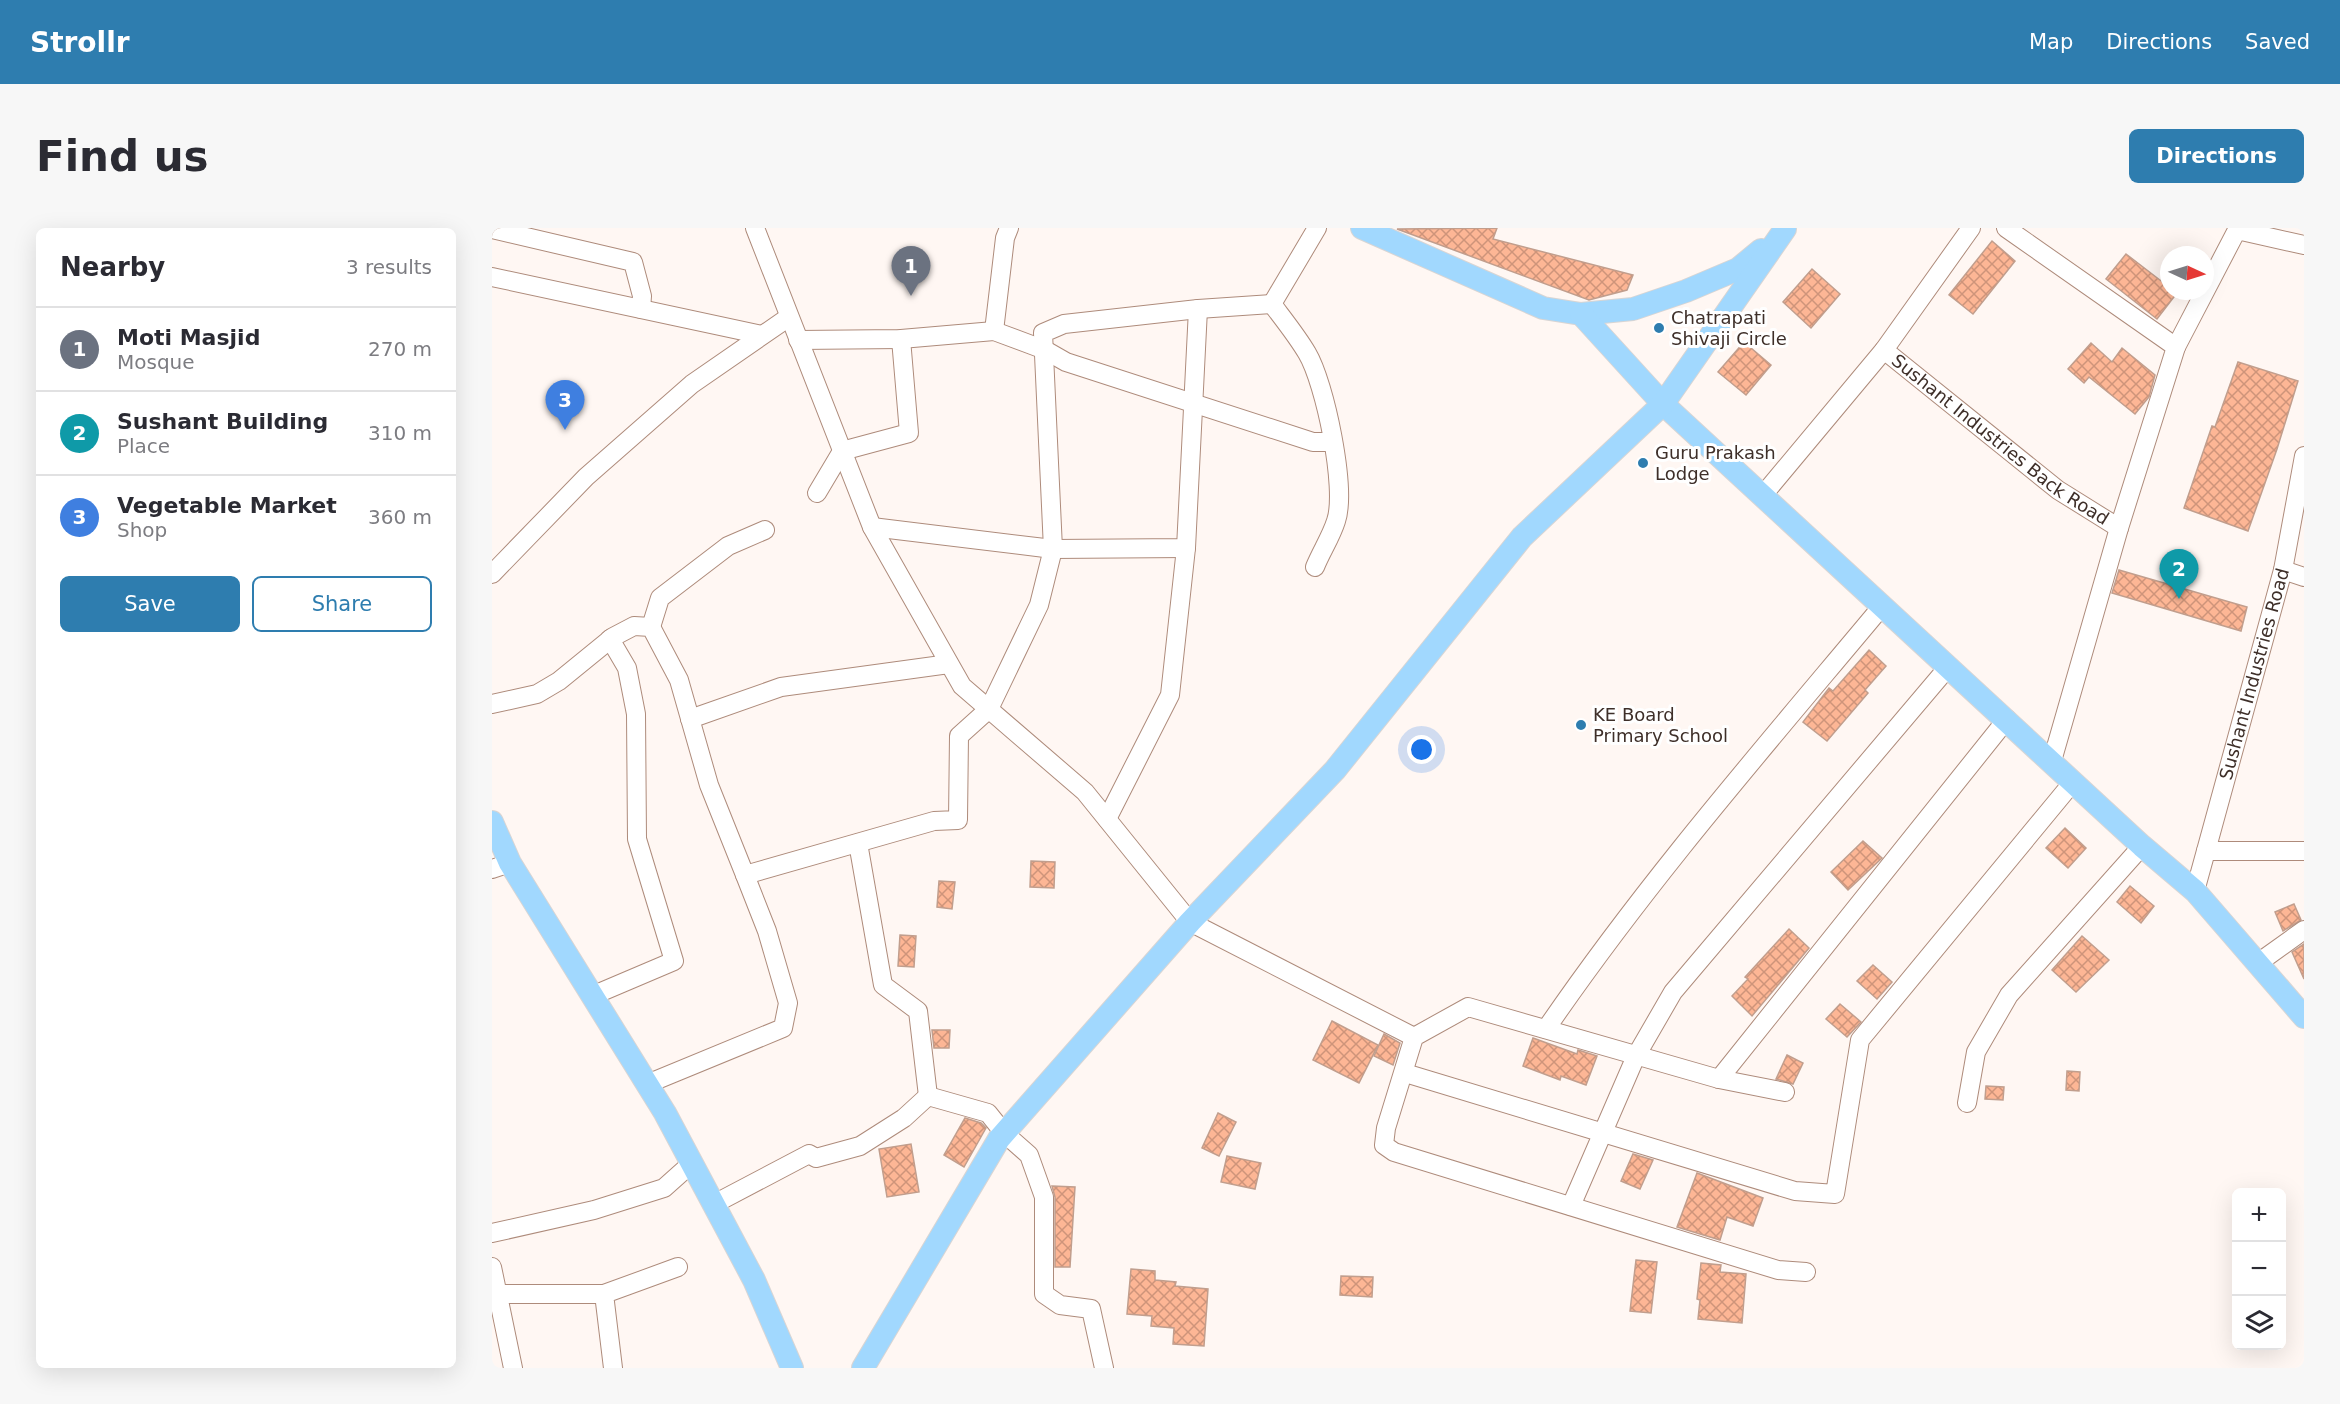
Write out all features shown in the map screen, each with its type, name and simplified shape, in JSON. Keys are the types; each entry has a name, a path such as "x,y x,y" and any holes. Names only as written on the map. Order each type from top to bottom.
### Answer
{"main road":[{"path":"1362,228 1543,308 1581,314 1633,309 1686,291 1738,269 1786,229"},
{"path":"862,1368 1004,1133 1190,922 1335,770 1522,537 1663,404 1786,229"},
{"path":"1581,314 1663,404 2142,846 2195,891 2304,1017"},
{"path":"492,822 501,866 594,995 647,1084 692,1162 754,1280 792,1368"}],"street":[{"path":"755,228 872,527 962,686 1085,792 1190,922 1414,1037"},
{"path":"994,331 1005,238 1009,228"},
{"path":"1272,304 1317,228"},
{"name":"Sushant Industries Back Road","path":"1763,495 1884,350 1971,228"},
{"path":"2007,228 2176,347"},
{"path":"492,229 633,262 642,296 641,309"},
{"path":"2236,229 2304,244"},
{"name":"Sushant Industries Back Road","path":"2052,761 2118,528 2176,347 2236,229"},
{"path":"492,277 762,335"},
{"path":"745,875 934,821 958,820 960,736 989,709 1040,605 1053,549 1043,333 1064,324 1198,309 1272,304"},
{"path":"1272,304 1308,354 1332,424 1331,442 1337,457 1337,519 1315,567"},
{"path":"1107,819 1170,695 1186,548 1198,309"},
{"path":"492,574 595,469 692,384 789,317"},
{"path":"798,340 901,339 994,331 1066,362 1313,442 1331,442"},
{"path":"817,493 842,451 909,433 901,339"},
{"name":"Sushant Industries Back Road","path":"1884,350 2058,490 2118,528"},
{"name":"Sushant Industries Road","path":"2195,891 2283,570 2304,456"},
{"path":"872,527 1053,549 1186,548"},
{"path":"647,1084 783,1028 788,1003 767,931 709,785 679,680 651,627 660,598 728,546 765,530"},
{"path":"2283,570 2304,577"},
{"path":"1546,1029 1599,951 1668,862 1882,605"},
{"path":"492,704 537,694 559,681 610,639 634,626 651,627"},
{"path":"594,995 674,960 637,838 636,714 627,668 610,639"},
{"path":"690,718 780,687 949,664"},
{"path":"1571,1206 1636,1056 1673,992 1949,666"},
{"path":"1719,1079 2007,719"},
{"path":"1405,1073 1795,1191 1835,1194 1860,1040 2073,782"},
{"path":"858,843 883,985 918,1011 928,1096"},
{"path":"1967,1103 1976,1052 2009,995 2142,846"},
{"path":"2206,851 2304,851"},
{"path":"2258,963 2304,930"},
{"path":"1785,1092 1719,1079 1468,1007 1414,1037 1405,1073 1386,1128 1384,1145 1394,1152 1778,1270 1806,1272"},
{"path":"928,1096 988,1113 1004,1133 1029,1155 1044,1197 1044,1294 1060,1305 1092,1308 1104,1368"},
{"path":"714,1204 809,1155 816,1158 860,1146 904,1118 928,1096"},
{"path":"492,1233 594,1210 663,1188 692,1162"},
{"path":"492,1267 513,1368"},
{"path":"498,1294 604,1294 678,1267"},
{"path":"604,1294 613,1368"}],"building":[{"path":"1497,228 1493,239 1633,275 1627,290 1589,300 1397,229"},
{"path":"1992,241 2015,261 1973,314 1949,295"},
{"path":"2126,254 2160,280 2160,300 2172,300 2157,319 2106,279"},
{"path":"1812,269 1840,294 1811,328 1783,302"},
{"path":"1744,342 1771,365 1746,395 1718,372"},
{"path":"2091,343 2112,362 2122,348 2155,375 2149,397 2135,414 2089,377 2084,383 2068,369"},
{"path":"2238,362 2298,381 2248,531 2184,508 2212,426 2215,427"},
{"path":"2119,570 2247,607 2241,631 2112,593"},
{"path":"1869,650 1886,666 1865,690 1868,693 1827,741 1803,722 1829,688 1833,691"},
{"path":"2065,828 2086,848 2068,868 2046,848"},
{"path":"1863,841 1882,858 1848,890 1831,872"},
{"path":"1031,861 1055,862 1054,888 1030,887"},
{"path":"939,881 955,882 952,909 937,907"},
{"path":"2130,886 2154,906 2141,923 2117,902"},
{"path":"2294,904 2301,920 2283,931 2275,912"},
{"path":"1789,929 1809,948 1752,1016 1732,996 1748,979 1745,977"},
{"path":"900,935 916,936 914,967 898,966"},
{"path":"2082,936 2109,960 2076,992 2052,970"},
{"path":"2304,944 2304,979 2292,952"},
{"path":"1873,965 1892,982 1877,999 1857,981"},
{"path":"1840,1004 1861,1022 1847,1037 1826,1019"},
{"path":"1332,1021 1378,1045 1359,1083 1313,1060"},
{"path":"932,1030 950,1030 949,1048 934,1048"},
{"path":"1384,1034 1400,1043 1393,1065 1374,1056"},
{"path":"1533,1038 1577,1054 1578,1050 1597,1056 1586,1085 1561,1076 1560,1080 1523,1066"},
{"path":"1787,1055 1803,1063 1793,1084 1776,1079"},
{"path":"2067,1071 2080,1072 2079,1091 2066,1090"},
{"path":"1986,1086 2004,1087 2003,1100 1985,1099"},
{"path":"1218,1113 1236,1122 1219,1156 1202,1148"},
{"path":"965,1118 981,1123 986,1128 964,1167 944,1155"},
{"path":"911,1144 919,1192 887,1197 879,1149"},
{"path":"1633,1154 1653,1160 1640,1189 1621,1181"},
{"path":"1227,1156 1261,1163 1255,1189 1221,1182"},
{"path":"1697,1173 1763,1198 1753,1226 1727,1217 1720,1240 1677,1227"},
{"path":"1052,1186 1075,1187 1070,1267 1055,1267 1055,1197"},
{"path":"1636,1260 1657,1262 1651,1313 1630,1311"},
{"path":"1701,1263 1721,1265 1720,1272 1746,1274 1742,1323 1698,1319 1700,1300 1697,1299"},
{"path":"1131,1269 1155,1271 1155,1280 1176,1282 1175,1286 1208,1289 1204,1346 1173,1344 1174,1328 1151,1326 1152,1316 1127,1314"},
{"path":"1341,1276 1373,1277 1372,1297 1340,1295"}],"place":[{"name":"Moti Masjid","path":"911,296"},
{"name":"Chatrapati Shivaji Circle","path":"1659,328"},
{"name":"Vegetable Market","path":"565,430"},
{"name":"Guru Prakash Lodge","path":"1643,463"},
{"name":"Sushant Building","path":"2179,599"},
{"name":"KE Board Primary School","path":"1581,725"}]}
